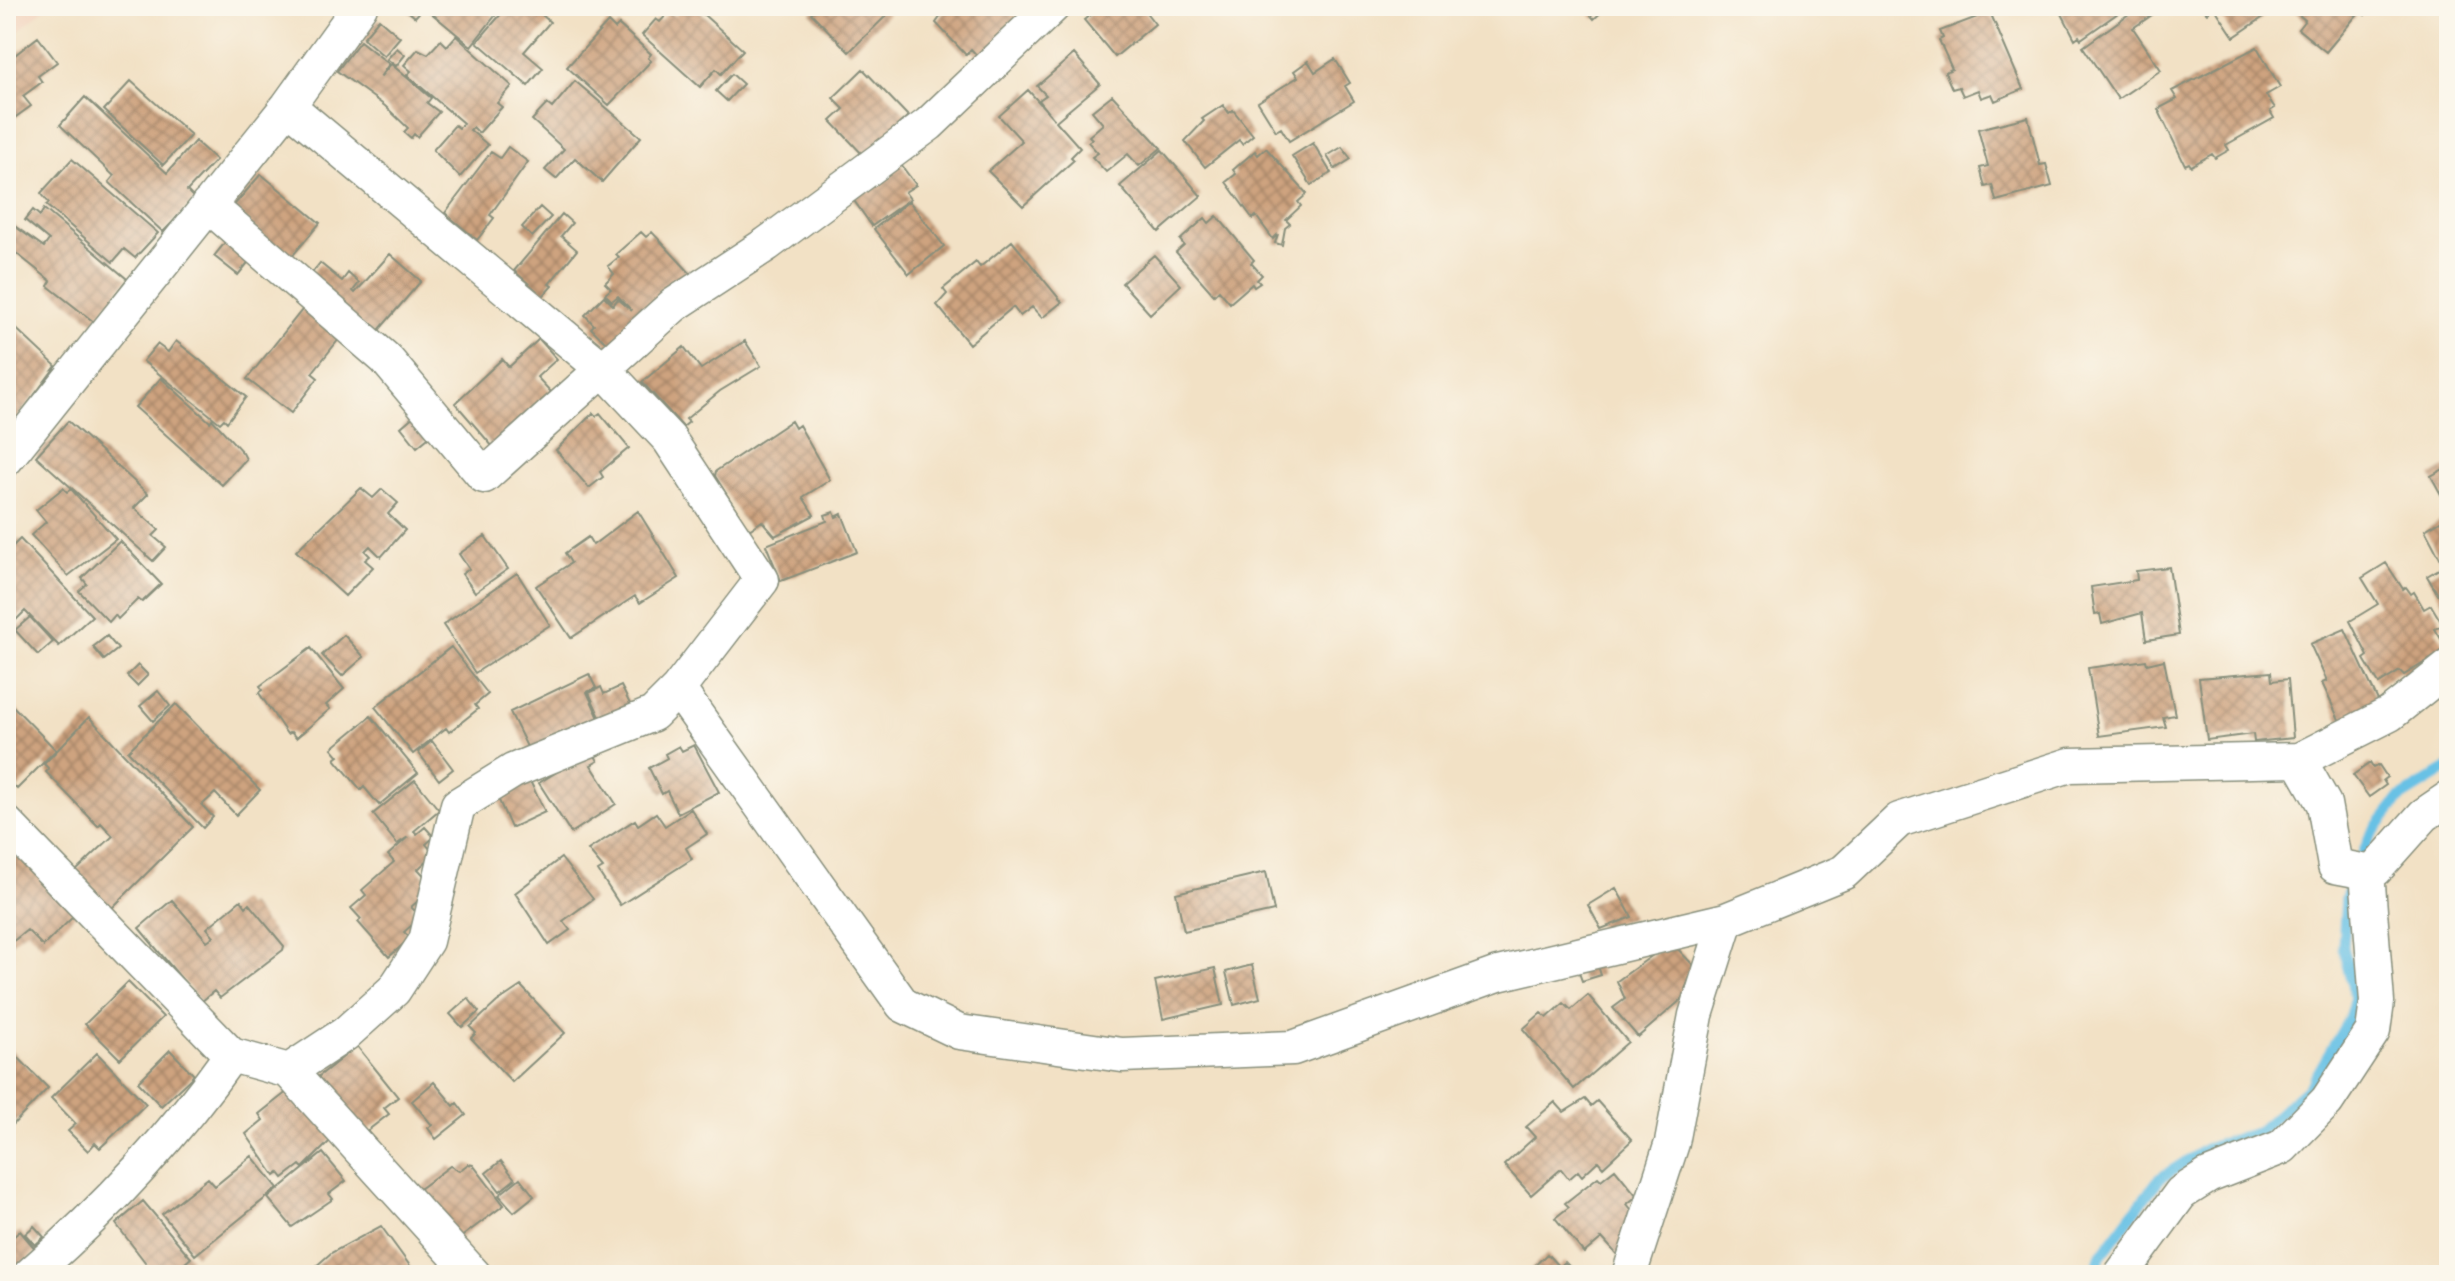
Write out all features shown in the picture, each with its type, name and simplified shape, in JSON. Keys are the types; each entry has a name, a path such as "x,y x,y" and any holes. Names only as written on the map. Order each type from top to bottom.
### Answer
{"street":[{"path":"6,459 288,106 360,6"},
{"path":"208,205 386,359 484,476 674,305 767,244 929,124 1053,6"},
{"path":"288,106 604,370 669,439 762,580 678,689 653,714 513,771 458,805 426,941 394,990 345,1034 289,1071"},
{"path":"678,689 903,1005 959,1032 1122,1055 1293,1048 1498,974 1726,920 1844,872 1899,820 2070,765 2299,760 2390,714 2449,667"},
{"path":"2299,760 2324,804 2335,866 2375,870 2424,815 2449,798"},
{"path":"6,823 231,1055 289,1071 474,1275"},
{"path":"2121,1275 2181,1193 2208,1176 2282,1147 2327,1101 2373,1031 2377,1002 2356,870"},
{"path":"1629,1275 1672,1143 1696,1015 1726,920"},
{"path":"30,1275 81,1231 182,1123 231,1055"}],"shaded area":[{"path":"6,6 47,6 6,42"}],"building":[{"path":"402,6 482,6 495,16 471,46 424,7 415,17"},
{"path":"494,6 532,6 550,22 524,52 543,68 528,86 477,42 502,13"},
{"path":"683,6 694,6 743,50 721,74 716,69 700,87 642,35 656,19 660,22 669,12 675,16"},
{"path":"818,6 880,6 888,14 849,52 811,13"},
{"path":"948,6 1033,6 981,60 971,49 966,55 936,23"},
{"path":"1082,6 1141,6 1155,24 1115,57 1084,20 1090,15"},
{"path":"1583,6 1608,6 1594,19"},
{"path":"2058,6 2128,6 2081,39 2079,36 2075,39"},
{"path":"2140,6 2151,6 2155,13 2133,28 2161,70 2118,99 2083,47"},
{"path":"2200,6 2267,6 2271,12 2234,37 2214,7 2207,13"},
{"path":"2288,6 2372,6 2365,15 2360,11 2326,52 2298,29 2305,20"},
{"path":"1990,12 2023,89 1995,101 1992,94 1981,98 1978,90 1963,96 1959,87 1952,89 1945,72 1952,69 1939,40 1943,38 1940,31"},
{"path":"379,19 400,37 384,56 363,38"},
{"path":"608,22 615,29 619,25 651,54 648,58 651,61 609,105 567,67"},
{"path":"456,36 512,86 497,103 502,107 479,133 473,127 470,130 488,145 460,177 433,150 455,125 459,128 463,123 407,75 411,71 404,65 418,49 428,54 441,40 447,46"},
{"path":"38,37 57,62 38,76 42,82 23,96 31,106 6,124 6,62"},
{"path":"360,41 389,64 380,77 391,64 431,98 427,103 439,112 417,137 414,134 411,138 404,132 408,128 385,106 337,71"},
{"path":"2257,47 2280,87 2266,95 2275,108 2270,111 2274,118 2226,145 2229,150 2215,158 2212,154 2191,166 2189,163 2185,165 2158,109 2177,99 2172,91"},
{"path":"397,48 405,55 396,66 387,59"},
{"path":"1074,54 1100,84 1056,121 1080,148 1071,157 1074,160 1023,206 988,171 1022,141 999,116 1028,90 1054,119 1039,100 1046,95 1037,86"},
{"path":"1335,59 1350,83 1345,86 1354,101 1289,141 1281,128 1276,131 1258,102 1298,77 1294,71 1308,61 1315,72"},
{"path":"863,69 908,116 864,156 831,121 844,109 833,98"},
{"path":"732,74 743,84 727,101 716,91"},
{"path":"131,81 191,135 163,165 104,110"},
{"path":"575,81 641,137 602,182 575,158 556,179 545,170 564,149 532,120 547,104 552,108"},
{"path":"1112,95 1161,148 1139,166 1128,154 1106,172 1092,157 1098,153 1088,142 1092,139 1089,136 1103,124 1092,111"},
{"path":"85,97 167,173 195,141 216,160 187,191 195,199 163,232 109,182 114,176 60,125"},
{"path":"1223,105 1229,113 1233,110 1253,135 1242,144 1239,140 1205,167 1185,141 1204,121 1202,119"},
{"path":"2028,117 2040,165 2046,164 2052,186 1996,201 1992,185 1985,187 1980,168 1988,166 1978,129"},
{"path":"1313,143 1331,173 1311,185 1292,156"},
{"path":"508,147 528,162 490,215 494,218 477,240 445,213 491,152 500,158"},
{"path":"1342,147 1351,159 1335,169 1327,156"},
{"path":"1266,148 1307,194 1298,202 1301,206 1286,220 1290,224 1285,228 1282,245 1275,243 1278,234 1273,239 1256,216 1253,219 1226,182 1236,174 1233,170 1255,151 1258,155"},
{"path":"1162,150 1201,196 1159,232 1120,186"},
{"path":"72,159 158,233 135,258 124,249 113,262 46,205 49,203 41,193"},
{"path":"898,161 916,185 905,192 910,199 872,226 850,195"},
{"path":"261,174 320,223 288,261 229,211"},
{"path":"909,201 944,246 909,274 874,229"},
{"path":"540,207 551,217 532,237 522,227"},
{"path":"44,209 127,279 94,322 48,286 51,281 6,245 6,220 44,247 49,240 25,220 33,210 40,216"},
{"path":"562,214 572,223 561,236 577,250 543,296 514,271"},
{"path":"1217,216 1254,260 1251,263 1262,275 1257,280 1260,283 1254,287 1252,284 1230,303 1219,290 1214,295 1176,252 1184,245 1180,240 1205,218 1209,223"},
{"path":"641,232 646,237 652,232 691,274 646,314 642,310 636,316 639,319 611,348 591,328 594,325 585,315 604,296 613,305 618,299 632,311 618,296 612,301 605,294 611,289 605,283 614,274 608,266 619,257 616,254"},
{"path":"232,234 255,254 238,275 214,256"},
{"path":"1012,241 1062,302 1042,318 1032,307 1020,316 1013,307 969,344 937,305 947,294 943,289 976,262 980,267"},
{"path":"390,254 421,281 374,336 308,278 320,263 342,281 348,273 359,283 353,291 355,293"},
{"path":"1154,255 1181,285 1150,314 1122,283"},
{"path":"306,305 343,334 312,373 318,378 291,413 247,379"},
{"path":"8,321 56,366 9,429 6,427"},
{"path":"539,339 557,359 537,377 551,392 493,447 455,403 502,359 509,367"},
{"path":"176,341 246,397 227,422 224,419 220,423 143,361 157,344 168,352"},
{"path":"745,341 761,366 720,391 686,419 689,422 683,427 642,382 684,347 701,369"},
{"path":"161,378 210,422 212,419 243,453 246,459 222,485 135,407"},
{"path":"422,409 439,429 417,447 401,427"},
{"path":"593,413 596,416 600,413 629,448 600,472 603,477 589,488 556,450"},
{"path":"68,421 148,494 134,508 159,530 153,536 166,547 153,561 36,456"},
{"path":"791,421 795,428 799,425 830,480 803,497 814,515 775,536 762,521 749,530 715,476 716,471"},
{"path":"2449,466 2449,497 2444,500 2431,476"},
{"path":"63,488 67,492 71,489 116,539 68,576 31,535 46,522 36,510"},
{"path":"361,488 373,498 382,489 398,503 388,514 405,530 381,557 370,546 365,551 370,556 365,560 373,567 345,596 296,551"},
{"path":"638,511 679,578 640,603 635,596 571,638 536,586 571,563 565,553 588,537 593,545"},
{"path":"834,512 836,517 842,514 857,552 781,581 766,545 827,521 825,515"},
{"path":"2449,516 2449,613 2427,576 2444,566 2425,530"},
{"path":"485,536 508,569 475,592 462,574 469,569 459,554"},
{"path":"20,539 92,616 59,646 25,611 6,630 6,593 14,599 6,591 6,553"},
{"path":"120,541 161,584 142,602 138,599 118,619 115,615 109,622 79,591 87,584 82,578"},
{"path":"2386,563 2403,589 2406,587 2411,594 2414,592 2424,609 2431,605 2443,625 2435,629 2447,649 2404,675 2400,671 2379,684 2364,659 2368,656 2350,621 2378,604 2362,578"},
{"path":"2169,567 2179,635 2146,640 2142,613 2102,624 2100,614 2095,615 2091,587 2137,580 2136,571"},
{"path":"517,573 550,625 475,673 443,625"},
{"path":"30,617 53,642 38,655 15,630"},
{"path":"2345,629 2380,705 2341,724 2322,683 2327,681 2310,644"},
{"path":"344,635 364,657 342,676 322,655"},
{"path":"107,636 118,649 104,660 93,647"},
{"path":"451,647 488,694 475,705 478,709 449,732 446,728 413,754 375,707"},
{"path":"311,648 344,689 326,705 330,709 296,738 291,732 287,734 259,693 263,690 260,686"},
{"path":"2146,660 2147,664 2164,660 2175,715 2163,717 2166,727 2099,736 2088,668"},
{"path":"138,665 148,675 137,686 127,676"},
{"path":"2271,672 2272,681 2288,679 2293,738 2254,742 2253,734 2207,740 2199,678"},
{"path":"589,674 596,688 587,692 599,718 529,751 510,712"},
{"path":"621,686 631,706 601,719 589,693 601,687 604,694"},
{"path":"158,691 170,706 153,721 140,706"},
{"path":"6,699 56,750 17,789 6,778"},
{"path":"176,704 260,790 236,815 215,793 202,805 213,817 203,828 128,751"},
{"path":"371,716 418,773 379,805 364,787 361,790 335,759 339,756 332,748"},
{"path":"89,717 193,827 112,908 76,871 113,836 101,823 98,826 46,772 49,769 44,764"},
{"path":"432,741 453,769 439,780 418,752"},
{"path":"694,745 719,792 678,813 667,791 662,794 649,768 667,758 665,754 679,746 682,751"},
{"path":"592,750 598,761 591,765 616,804 571,833 539,783"},
{"path":"2370,763 2373,768 2379,765 2387,777 2383,780 2386,785 2369,797 2353,775"},
{"path":"415,780 439,810 414,831 417,834 425,827 434,837 426,844 434,854 418,869 430,882 427,893 411,907 421,917 404,932 410,938 389,957 358,922 361,919 351,908 366,895 362,890 394,862 388,855 408,837 397,844 373,814"},
{"path":"530,781 545,812 511,828 497,796"},
{"path":"691,809 707,834 686,848 692,859 620,905 598,871 603,868 588,850 635,820 638,825 656,813 665,826"},
{"path":"14,846 77,913 43,946 27,930 6,947 6,853"},
{"path":"561,858 593,899 563,921 570,930 549,945 515,893"},
{"path":"1266,872 1274,911 1184,931 1176,893"},
{"path":"1616,888 1632,917 1601,929 1588,905"},
{"path":"172,900 207,941 214,936 207,928 241,900 246,907 249,904 284,946 283,950 220,998 214,991 201,1002 139,928"},
{"path":"1671,942 1695,967 1685,989 1689,993 1638,1037 1613,1008 1625,999 1617,981"},
{"path":"1596,960 1601,975 1582,981 1577,967"},
{"path":"1252,965 1260,998 1234,1005 1226,972"},
{"path":"1215,968 1223,1005 1163,1019 1155,981"},
{"path":"128,982 163,1017 120,1059 85,1024"},
{"path":"521,986 565,1033 512,1082 471,1038 476,1033 470,1027 497,1002"},
{"path":"1588,995 1628,1042 1574,1089 1523,1029 1541,1013 1547,1018 1564,1003 1571,1010"},
{"path":"468,998 479,1012 462,1027 450,1014"},
{"path":"6,1045 48,1088 6,1132"},
{"path":"357,1046 398,1097 384,1108 389,1114 363,1134 318,1077"},
{"path":"170,1050 194,1075 161,1106 138,1082"},
{"path":"97,1053 146,1104 100,1148 95,1143 88,1151 68,1131 76,1124 51,1098"},
{"path":"434,1082 466,1115 436,1139 428,1128 432,1125 412,1101"},
{"path":"288,1091 335,1136 303,1168 300,1165 283,1178 279,1173 275,1176 246,1134 263,1120 259,1114"},
{"path":"1585,1099 1591,1106 1597,1101 1632,1140 1603,1167 1598,1161 1582,1176 1578,1171 1569,1179 1561,1169 1531,1195 1504,1165 1535,1137 1526,1127 1555,1102 1564,1112"},
{"path":"323,1153 346,1181 329,1194 333,1199 292,1227 268,1198"},
{"path":"252,1156 278,1188 195,1255 162,1214 208,1178 215,1186"},
{"path":"501,1161 515,1179 500,1191 486,1173"},
{"path":"468,1164 473,1165 504,1205 448,1247 407,1198 450,1166 459,1171"},
{"path":"1615,1169 1637,1196 1627,1204 1634,1213 1619,1257 1602,1238 1584,1253 1555,1218 1569,1207 1565,1203 1598,1177 1601,1180"},
{"path":"520,1178 534,1196 514,1212 499,1195"},
{"path":"143,1201 191,1258 171,1275 155,1275 116,1224"},
{"path":"34,1226 44,1237 35,1245 25,1234"},
{"path":"381,1226 413,1270 405,1275 306,1275 331,1253"},
{"path":"20,1231 37,1251 11,1274 6,1269 6,1243"},
{"path":"1547,1254 1559,1267 1565,1262 1578,1275 1525,1275"}],"waterway":[{"path":"2094,1275 2100,1257 2159,1179 2206,1149 2259,1131 2311,1085 2349,1019 2355,997 2343,947 2346,897 2370,836 2399,799 2449,768"}]}
